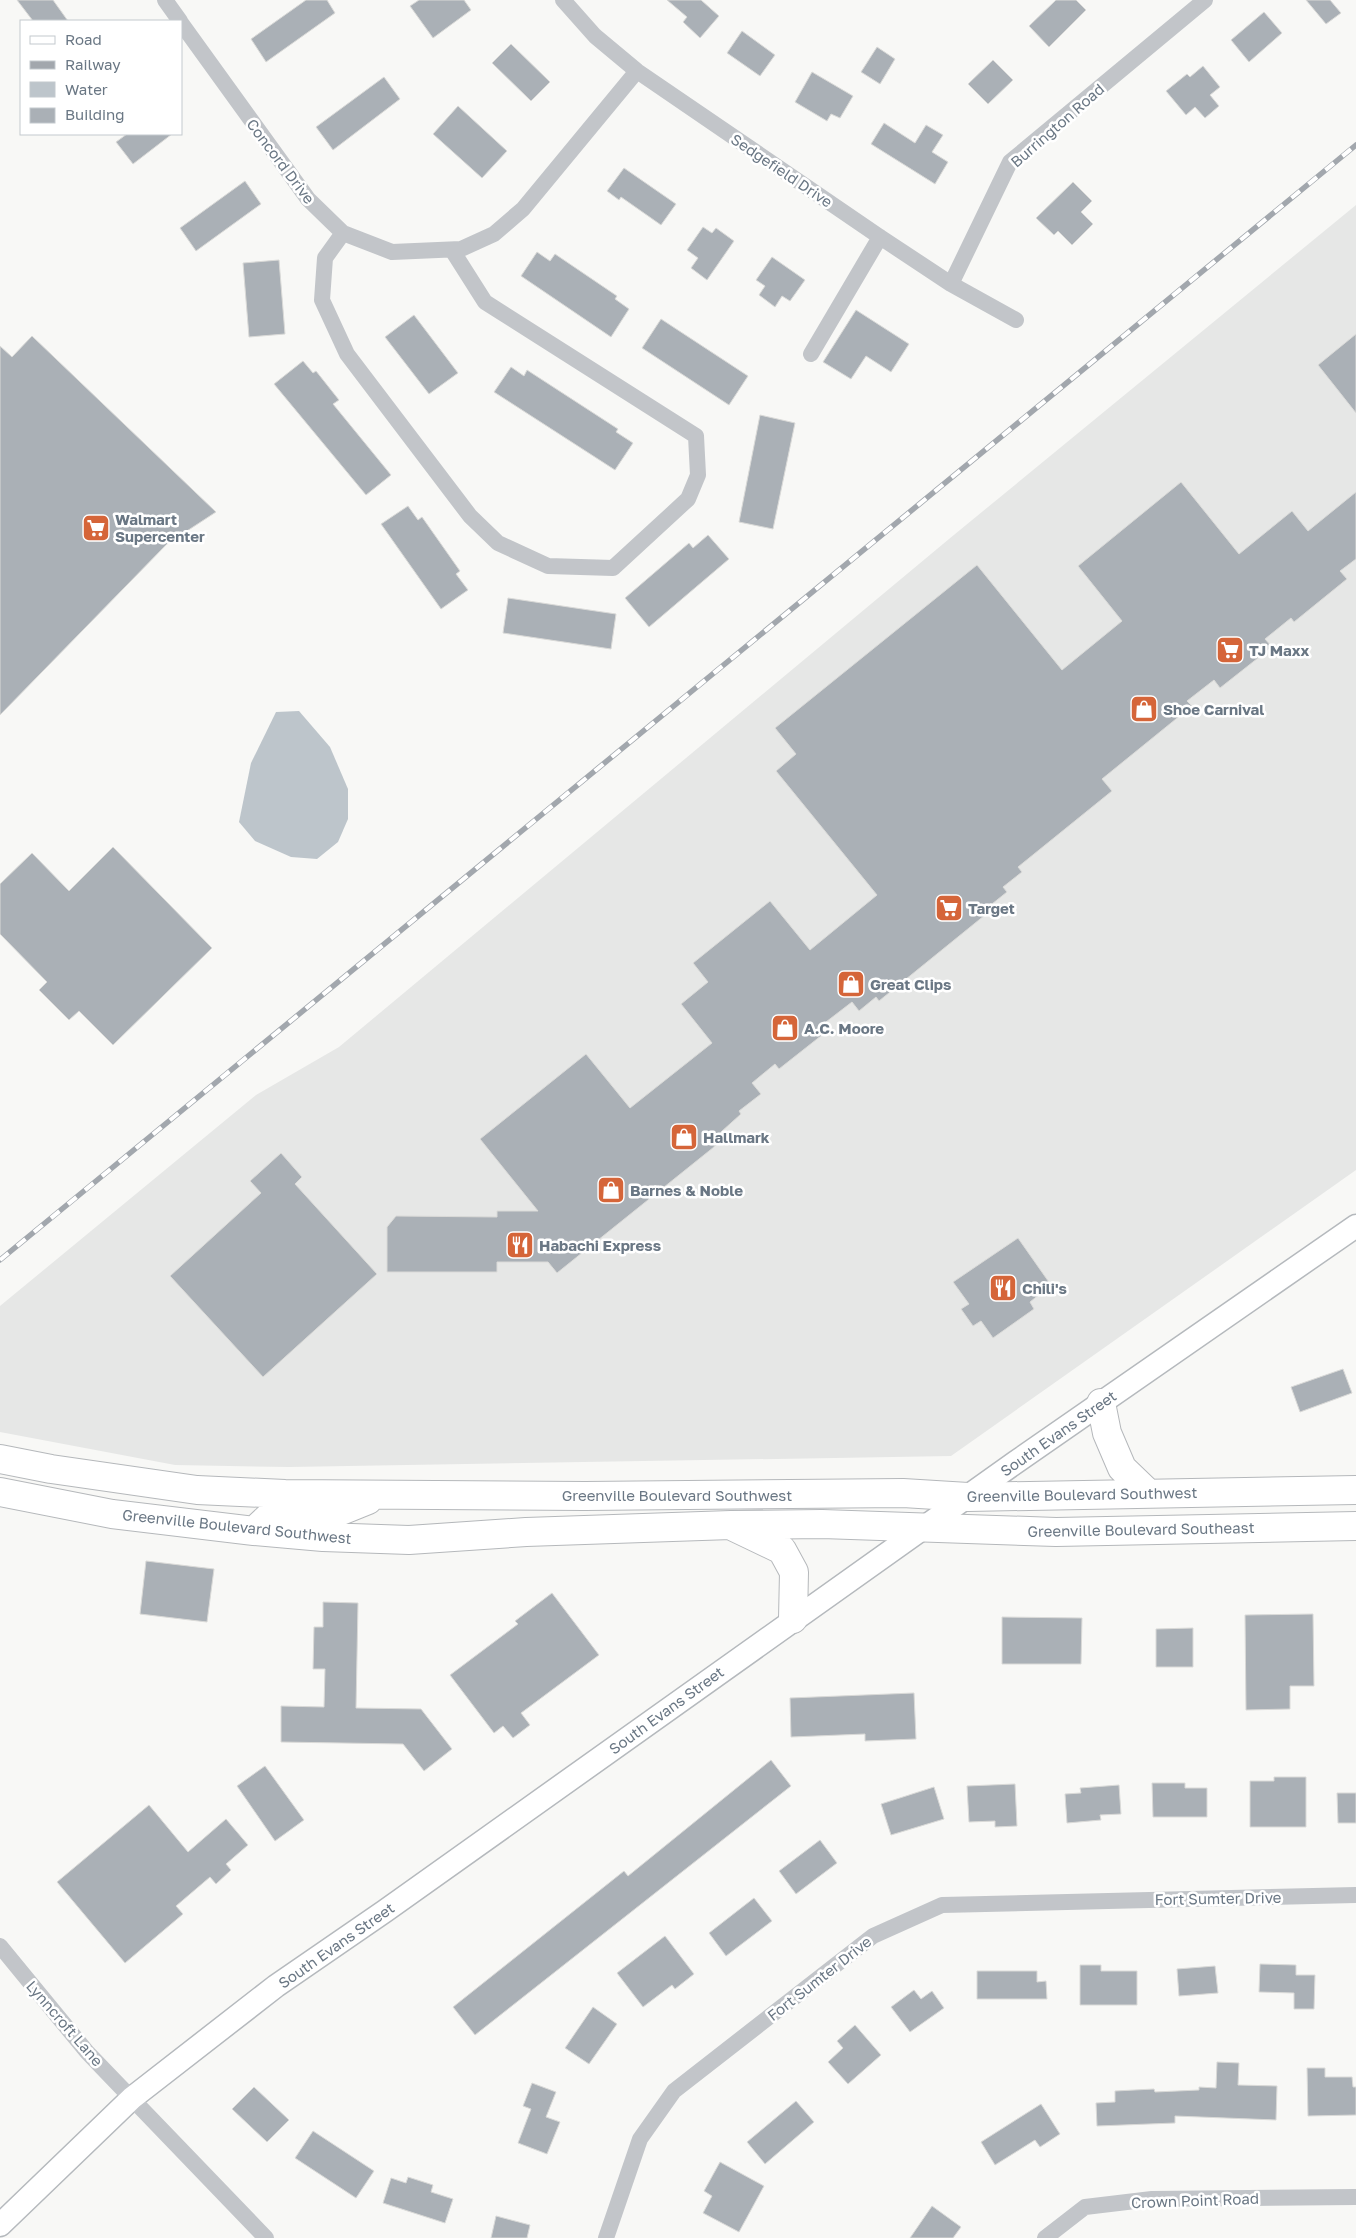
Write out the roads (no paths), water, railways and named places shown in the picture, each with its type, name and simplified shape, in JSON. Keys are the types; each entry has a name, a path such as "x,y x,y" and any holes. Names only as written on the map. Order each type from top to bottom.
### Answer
{"highway":[{"path":"1101,1403 1107,1433 1122,1468 1148,1494"},
{"name":"Greenville Boulevard Southwest","path":"0,1459 51,1469 197,1490 258,1493 594,1496 902,1494 968,1497 1356,1490"},
{"name":"Greenville Boulevard Southwest","path":"0,1492 86,1509 134,1516 254,1531 323,1537 409,1540 526,1532 730,1525 822,1524 926,1527"},
{"path":"134,1516 180,1508 224,1509 246,1506 258,1493"},
{"path":"254,1531 270,1516 280,1514 331,1515 381,1494"},
{"path":"730,1525 782,1550 794,1572 793,1619"},
{"name":"Greenville Boulevard Southeast","path":"926,1527 1065,1532 1356,1526"}],"main road":[{"name":"South Evans Street","path":"0,2225 132,2098 276,1986 385,1911 793,1619 1356,1226"}],"street":[{"name":"Concord Drive","path":"165,0 180,20"},
{"name":"Sedgefield Drive","path":"563,0 595,36 637,71 951,284 1016,320"},
{"name":"Burrington Road","path":"951,284 1010,162 1205,0"},
{"name":"Concord Drive","path":"182,23 308,199 343,233 392,252 461,249 494,234 522,209 637,71"},
{"path":"343,233 325,258 322,300 347,354 470,516 498,544 548,566 613,568 688,499 698,475 696,436 485,302 452,250"},
{"path":"811,354 880,237"},
{"name":"Fort Sumter Drive","path":"606,2238 640,2139 674,2091 873,1936 942,1905 1356,1895"},
{"name":"Lynncroft Lane","path":"0,1946 87,2052 266,2238"},
{"name":"Crown Point Road","path":"1044,2238 1085,2207 1152,2198 1356,2197"}],"water":[{"path":"299,711 330,747 348,789 348,819 338,842 317,859 291,857 255,841 239,822 251,763 276,712"}],"railway":[{"path":"0,1260 1356,145"}],"place":[{"name":"Walmart Supercenter","path":"96,528"},
{"name":"TJ Maxx","path":"1230,650"},
{"name":"Shoe Carnival","path":"1144,709"},
{"name":"Target","path":"949,908"},
{"name":"Great Clips","path":"851,984"},
{"name":"A.C. Moore","path":"785,1028"},
{"name":"Hallmark","path":"684,1137"},
{"name":"Barnes & Noble","path":"611,1190"},
{"name":"Habachi Express","path":"520,1245"},
{"name":"Chili's","path":"1003,1288"}]}
